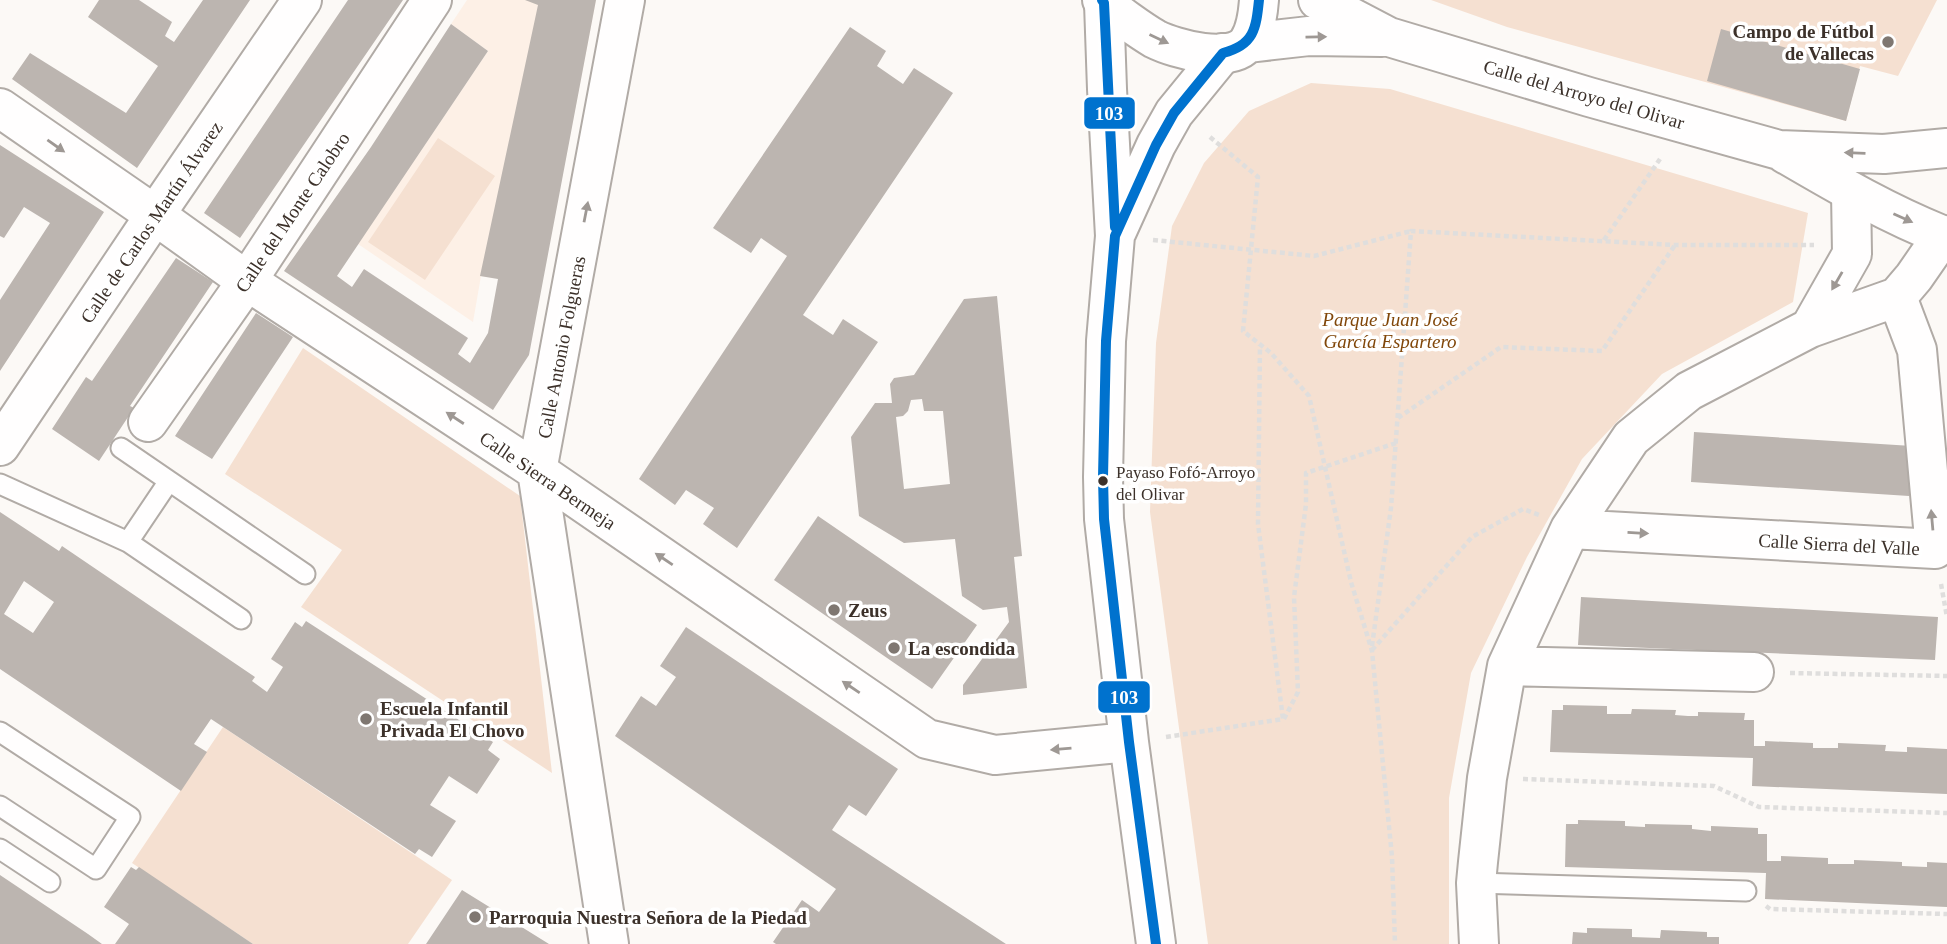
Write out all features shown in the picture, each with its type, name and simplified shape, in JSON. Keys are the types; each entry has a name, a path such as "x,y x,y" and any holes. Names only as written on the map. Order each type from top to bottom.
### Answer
{"street":[{"name":"Calle de Carlos Martín Álvarez","path":"0,446 302,0"},
{"name":"Calle del Monte Calobro","path":"135,435 247,281 432,0"},
{"name":"Calle Antonio Folgueras","path":"609,944 537,471 625,0"},
{"path":"1115,236 1156,145 1174,113 1257,21 1259,0"},
{"name":"Calle del Arroyo del Olivar","path":"1318,0 1389,37 1779,150 1884,154 1947,148"},
{"path":"1103,1 1115,236 1106,341 1104,519 1129,742 1156,944"},
{"name":"Calle del Arroyo del Olivar","path":"1103,1 1155,39 1202,54 1309,36 1389,37"},
{"name":"Calle Sierra Bermeja","path":"0,108 247,281 537,471 927,739 995,754 1129,742"},
{"name":"Calle del Arroyo del Olivar","path":"1779,150 1851,192 1945,236"},
{"path":"1810,328 1852,254 1851,192"},
{"path":"1479,944 1476,883 1487,778 1507,666 1570,529 1631,438 1689,391 1810,328 1897,297 1945,236"},
{"name":"Calle Sierra del Valle","path":"1570,529 1935,549 1917,350 1897,297"},
{"path":"1507,666 1754,672"}],"lane":[{"path":"135,435 169,481 305,574"},
{"path":"128,542 169,481"},
{"path":"0,484 128,542 241,619"},
{"path":"0,733 130,817 96,869 0,806"},
{"path":"0,849 50,882"},
{"path":"1476,883 1746,891"}],"path":[{"path":"1210,137 1258,177 1243,331 1271,353 1309,396 1351,582 1372,651 1392,857 1395,944"},
{"path":"1603,241 1660,159"},
{"path":"1115,236 1314,256 1411,231 1675,245 1814,245"},
{"path":"1372,651 1391,508 1411,231"},
{"path":"1397,418 1501,347 1602,351 1675,245"},
{"path":"1260,344 1258,524 1283,719"},
{"path":"1283,719 1298,692 1294,597 1306,504 1306,473 1396,442"},
{"path":"1372,651 1472,537 1523,509 1570,529"},
{"path":"1754,672 1947,676"},
{"path":"1129,742 1283,719"},
{"path":"1487,778 1714,786 1759,807 1947,813"},
{"path":"1746,891 1770,909 1947,914"}],"shaded area":[{"path":"467,0 596,0 541,287 481,276 473,322 358,244 488,51 451,24"}],"green space":[{"path":"1431,0 1937,0 1898,76 1860,66 1846,121 1507,27"},
{"name":"Parque Juan José García Espartero","path":"1311,83 1390,89 1808,213 1793,302 1662,374 1582,459 1527,557 1471,673 1449,798 1449,944 1208,944 1150,512 1156,343 1172,226 1204,163 1249,111"},
{"path":"438,138 495,176 425,280 368,242"},
{"path":"303,348 520,496 552,773 301,607 342,550 225,474"},
{"path":"223,727 452,880 408,944 253,944 132,863"}],"building":[{"path":"99,0 139,0 172,22 165,36 174,42 203,0 250,0 137,168 12,79 30,53 126,113 158,66 88,17"},
{"path":"348,0 403,0 240,238 204,213"},
{"path":"525,0 596,0 529,355 493,410 284,271 371,147 451,24 488,51 337,276 352,287 364,269 468,338 458,354 470,363 488,333 498,279 480,276 538,5"},
{"path":"850,27 886,51 877,66 903,84 914,68 953,93 803,315 833,335 843,319 878,342 737,548 703,524 714,508 686,490 675,505 639,479 787,256 761,238 751,253 713,228"},
{"path":"1721,29 1860,69 1846,121 1707,81"},
{"path":"0,145 104,212 0,371 0,300 50,223 24,207 4,238 0,236"},
{"path":"176,258 213,282 130,406 134,408 99,461 52,429 86,377 92,381"},
{"path":"997,296 1022,556 1014,557 1027,688 963,695 963,685 1009,622 1007,607 983,610 962,596 955,539 904,543 859,516 851,437 875,403 892,403 890,384 894,378 914,375 964,299","holes":["922,399 924,411 943,411 950,484 904,489 896,417 903,416 908,411 911,400"]},
{"path":"256,313 293,337 212,459 175,436"},
{"path":"1694,432 1912,446 1909,496 1691,482"},
{"path":"0,512 59,551 62,546 255,677 252,681 267,692 283,667 271,659 295,622 302,627 306,621 493,742 488,750 500,759 477,794 449,776 430,805 456,821 432,857 419,849 415,854 211,719 194,744 207,752 181,791 0,669","holes":["24,581 54,602 33,633 4,614"]},
{"path":"818,516 977,625 932,689 774,580"},
{"path":"1581,597 1938,617 1935,660 1578,645"},
{"path":"686,627 898,769 866,816 849,805 832,830 1006,944 773,942 802,900 819,912 836,889 615,736 641,696 656,706 676,677 660,666"},
{"path":"1563,705 1607,706 1607,714 1631,714 1632,709 1676,710 1675,715 1688,716 1698,716 1698,712 1745,713 1744,720 1754,720 1754,746 1765,746 1765,741 1813,743 1813,748 1838,748 1838,743 1886,745 1885,751 1907,752 1907,747 1947,749 1947,794 1752,786 1753,758 1550,752 1552,710 1563,710"},
{"path":"1578,820 1625,821 1625,826 1645,827 1645,824 1692,825 1692,829 1711,831 1711,826 1758,828 1758,834 1767,834 1767,861 1781,861 1781,856 1828,858 1828,864 1854,864 1854,860 1902,862 1902,866 1927,867 1927,862 1947,863 1947,907 1765,899 1766,873 1565,867 1566,824 1578,824"},
{"path":"131,867 136,870 139,867 253,944 115,944 129,924 104,907"},
{"path":"0,875 88,934 102,944 0,944"},
{"name":"Parroquia Nuestra Señora de la Piedad","path":"462,890 549,944 426,944"},
{"path":"1587,928 1632,929 1632,937 1660,938 1661,930 1707,932 1707,937 1719,937 1719,944 1572,944 1573,932 1587,933"}],"transit line":[{"name":"103","path":"1102,0 1115,227"},
{"name":"103","path":"1156,944 1129,742 1104,519 1106,341 1115,236 1156,145 1174,113 1223,53 1241,45 1252,34 1259,0"}],"place":[{"name":"Campo de Fútbol de Vallecas","path":"1888,42"},
{"name":"Payaso Fofó-Arroyo del Olivar","path":"1103,481"},
{"name":"Zeus","path":"834,610"},
{"name":"La escondida","path":"894,648"},
{"name":"Escuela Infantil Privada El Chovo","path":"366,719"},
{"name":"Parroquia Nuestra Señora de la Piedad","path":"475,917"}]}
